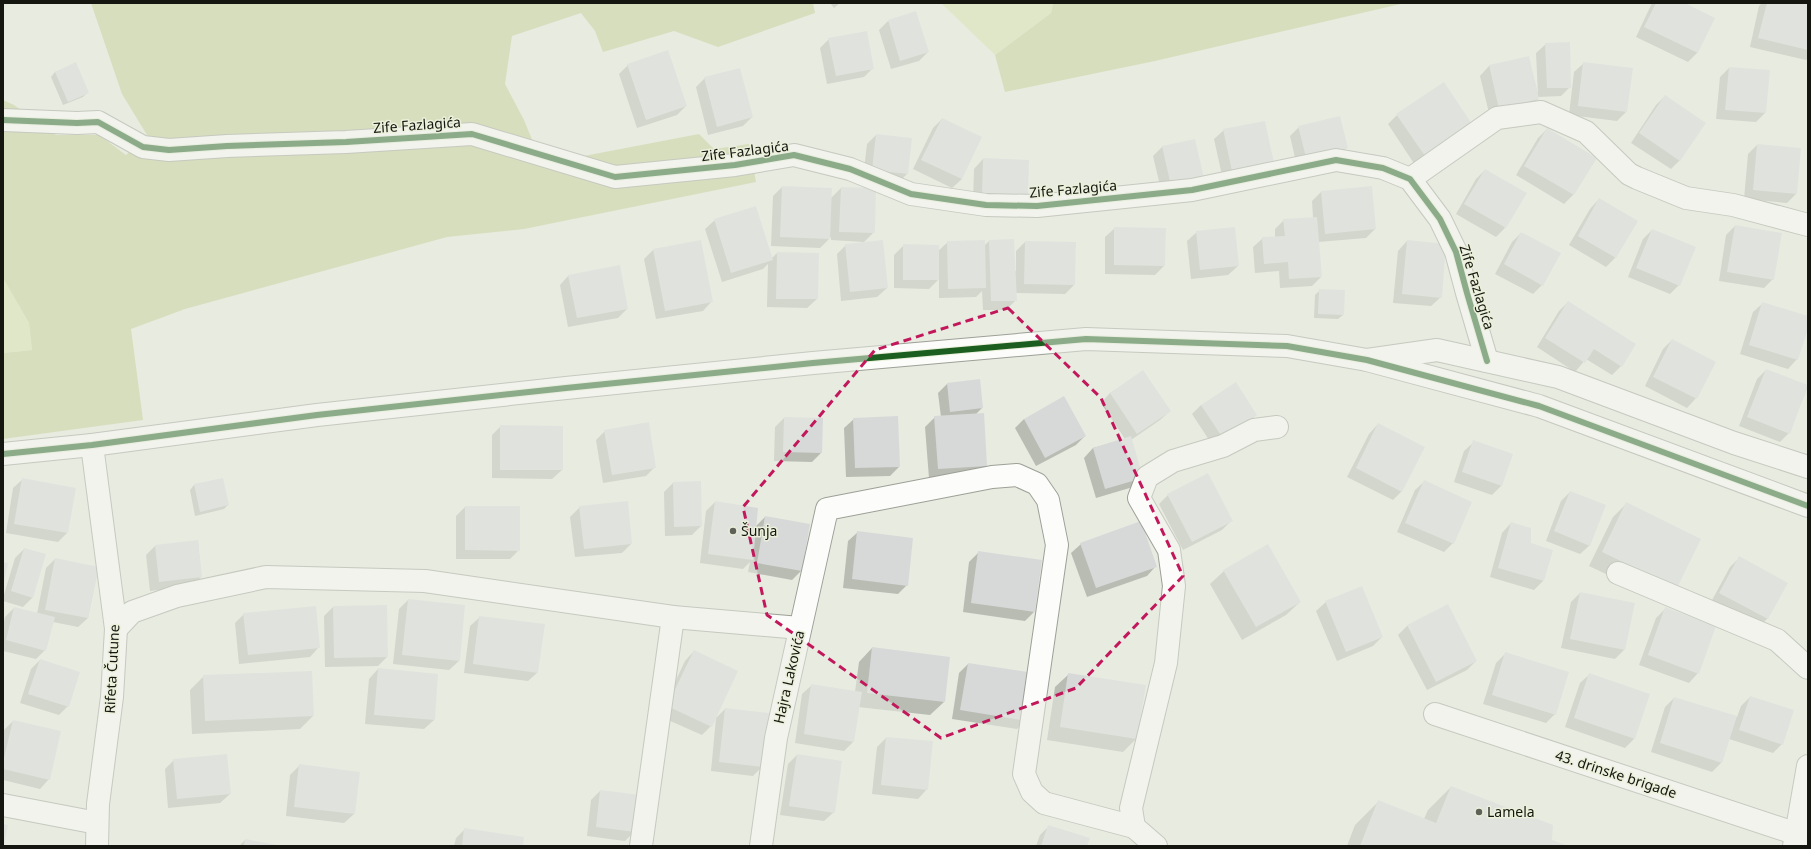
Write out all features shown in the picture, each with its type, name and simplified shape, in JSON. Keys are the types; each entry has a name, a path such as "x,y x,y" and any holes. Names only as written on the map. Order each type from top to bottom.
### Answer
{"street":[{"path":"1410,179 1497,118 1541,112 1586,132 1629,174 1637,178 1686,198 1733,205 1808,225"},
{"name":"Zife Fazlagića","path":"3,120 77,123 98,122 143,147 169,150 227,146 346,142 472,134 615,176 734,166 794,156 850,169 911,194 986,205 1038,206 1192,190 1336,160 1383,168 1410,179 1440,219 1456,252 1487,361"},
{"path":"3,454 92,445 317,415 566,388 813,363 1086,339 1287,346 1367,360 1539,406 1808,506"},
{"path":"1367,360 1437,350 1558,377 1734,443 1808,467"},
{"path":"1156,846 1134,826 1131,808 1166,663 1174,586 1169,550 1139,498 1147,477 1173,461 1223,446 1254,430 1277,427"},
{"name":"Rifeta Čutune","path":"92,445 116,629 112,697 98,804 97,846"},
{"name":"Hajra Lakovića","path":"761,846 776,738 827,509 992,476 1017,475 1038,484 1048,500 1057,545 1024,774 1032,792 1044,803 1134,826"},
{"path":"1618,573 1777,640 1808,668"},
{"path":"116,629 132,612 177,596 266,577 426,581 673,617 800,628"},
{"path":"641,846 673,617"},
{"name":"43. drinske brigade","path":"1434,714 1800,839 1799,811 1808,766"},
{"path":"3,806 97,823"}],"highlighted area":[{"path":"1008,308 1101,398 1183,576 1076,688 941,738 767,615 743,507 875,350"}],"green space":[{"path":"91,3 813,3 815,13 718,47 674,31 603,52 595,31 581,13 512,36 505,84 524,120 542,164 699,134 714,149 749,144 756,182 524,229 447,237 185,309 131,329 143,420 3,439 3,353 32,350 29,323 3,278 3,100 14,105 56,135 99,135 126,155 147,135 122,94"},
{"path":"941,3 1053,3 1051,13 995,55"},
{"path":"1053,3 1405,3 1155,61 1005,92 995,55 1051,13"},
{"path":"3,278 29,323 32,350 3,353"}],"building":[{"path":"1656,3 1685,3 1715,18 1698,53 1644,27"},
{"path":"1767,3 1801,3 1808,5 1808,50 1758,38"},
{"path":"916,11 929,52 900,61 888,20"},
{"path":"867,31 874,69 836,76 828,38"},
{"path":"1570,42 1571,88 1547,88 1545,43"},
{"path":"668,50 687,106 646,120 627,64"},
{"path":"1529,56 1539,99 1499,109 1489,65"},
{"path":"76,62 89,93 68,102 55,72"},
{"path":"1583,62 1633,68 1627,112 1578,106"},
{"path":"1729,67 1770,70 1766,113 1725,110"},
{"path":"740,68 753,117 717,127 704,77"},
{"path":"1444,82 1472,124 1425,156 1396,114"},
{"path":"1665,95 1706,123 1680,161 1639,133"},
{"path":"1340,116 1348,148 1306,157 1298,126"},
{"path":"942,118 982,137 962,179 921,160"},
{"path":"1265,121 1274,163 1232,171 1223,129"},
{"path":"1547,128 1597,158 1574,195 1524,166"},
{"path":"876,134 912,138 908,174 872,170"},
{"path":"1195,139 1204,178 1171,186 1162,146"},
{"path":"1757,144 1801,148 1797,194 1753,190"},
{"path":"983,158 1029,160 1028,196 982,194"},
{"path":"1485,169 1527,193 1506,228 1464,204"},
{"path":"782,186 832,188 830,239 780,237"},
{"path":"1372,186 1376,229 1325,234 1321,191"},
{"path":"841,187 876,188 875,233 839,232"},
{"path":"1599,198 1638,221 1616,258 1578,236"},
{"path":"756,206 773,260 731,273 714,219"},
{"path":"1317,217 1322,277 1289,279 1288,262 1264,264 1262,237 1285,236 1283,219"},
{"path":"1735,225 1782,233 1774,280 1727,272"},
{"path":"1114,227 1166,228 1165,266 1114,265"},
{"path":"1235,227 1239,266 1200,270 1196,231"},
{"path":"1652,229 1696,247 1680,286 1636,268"},
{"path":"1521,232 1561,253 1543,286 1504,264"},
{"path":"1014,239 1017,301 991,301 989,240"},
{"path":"701,240 713,302 665,311 653,249"},
{"path":"883,240 888,288 850,292 845,244"},
{"path":"985,240 986,288 948,289 947,241"},
{"path":"1407,240 1446,244 1442,298 1402,294"},
{"path":"1025,241 1076,242 1075,285 1024,284"},
{"path":"903,244 939,245 939,280 903,280"},
{"path":"777,252 819,253 818,299 776,299"},
{"path":"620,265 628,309 577,318 568,275"},
{"path":"1319,289 1345,290 1344,315 1318,314"},
{"path":"1568,301 1636,344 1622,367 1594,349 1585,363 1545,338"},
{"path":"1762,302 1808,316 1808,329 1798,360 1749,345"},
{"path":"1672,339 1716,362 1697,399 1653,377"},
{"path":"1766,369 1808,385 1790,434 1747,417"},
{"path":"1143,370 1171,411 1137,434 1110,393"},
{"path":"980,379 983,408 950,412 947,383"},
{"path":"1236,382 1257,415 1222,437 1201,405"},
{"path":"1064,396 1086,436 1045,458 1024,419"},
{"path":"984,413 987,466 938,469 934,416"},
{"path":"898,416 900,467 855,468 853,418"},
{"path":"784,417 823,418 822,453 783,452"},
{"path":"649,422 656,468 612,475 604,430"},
{"path":"1378,423 1425,447 1402,492 1356,468"},
{"path":"500,425 563,426 563,470 500,470"},
{"path":"1131,436 1143,478 1105,489 1093,448"},
{"path":"1473,440 1513,454 1502,486 1462,472"},
{"path":"1208,473 1233,521 1192,542 1167,494"},
{"path":"22,478 76,488 68,533 14,524"},
{"path":"223,478 229,505 200,512 194,484"},
{"path":"1424,480 1472,502 1454,544 1405,523"},
{"path":"701,481 702,526 674,527 673,482"},
{"path":"1570,491 1606,505 1590,546 1554,531"},
{"path":"628,501 632,544 584,549 579,506"},
{"name":"Šunja","path":"715,501 758,508 753,560 708,554"},
{"path":"1626,502 1701,539 1677,588 1602,552"},
{"path":"465,506 520,506 520,551 465,550"},
{"path":"765,516 810,524 802,571 757,563"},
{"path":"1141,521 1157,567 1096,588 1080,543"},
{"path":"1511,522 1531,528 1531,543 1553,550 1544,581 1498,568"},
{"path":"857,531 913,538 908,586 852,579"},
{"path":"198,540 202,577 159,582 155,545"},
{"path":"1268,544 1301,602 1256,627 1223,570"},
{"path":"24,548 46,554 33,598 11,591"},
{"path":"978,551 1042,560 1035,612 971,603"},
{"path":"1739,556 1788,583 1768,619 1719,593"},
{"path":"55,558 99,567 88,618 45,610"},
{"path":"3,562 8,563 4,582 3,581"},
{"path":"1362,586 1383,637 1346,652 1325,601"},
{"path":"1580,592 1635,603 1625,650 1570,639"},
{"path":"408,599 465,605 460,661 402,655"},
{"path":"1448,604 1477,661 1436,682 1407,625"},
{"path":"387,605 388,657 334,658 333,606"},
{"path":"316,606 320,648 248,655 243,613"},
{"path":"14,607 55,617 46,651 6,640"},
{"path":"1665,607 1716,626 1699,674 1648,655"},
{"path":"479,616 545,624 538,673 473,664"},
{"path":"872,647 950,657 945,702 867,693"},
{"path":"694,650 738,671 712,727 667,706"},
{"path":"1505,652 1569,672 1556,715 1492,695"},
{"path":"40,659 80,672 69,707 28,694"},
{"path":"968,663 1034,673 1027,721 960,710"},
{"path":"378,668 438,674 435,720 374,715"},
{"path":"312,671 314,716 205,721 203,675"},
{"path":"1068,673 1146,685 1137,739 1060,727"},
{"path":"1589,673 1650,694 1635,739 1574,718"},
{"path":"811,684 862,692 854,742 804,734"},
{"path":"1750,696 1794,710 1783,745 1739,730"},
{"path":"1674,697 1737,716 1722,763 1660,743"},
{"path":"725,708 769,713 763,767 719,762"},
{"path":"13,720 61,731 50,780 3,769 3,762"},
{"path":"886,737 933,741 928,790 881,785"},
{"path":"227,754 231,794 177,799 173,759"},
{"path":"797,754 842,761 835,813 789,806"},
{"path":"299,764 360,772 355,814 294,807"},
{"name":"Lamela","path":"1451,786 1553,825 1552,840 1568,846 1360,846 1378,800 1436,823"},
{"path":"600,790 640,795 635,832 596,827"},
{"path":"3,824 8,825 4,845 3,845"},
{"path":"1048,825 1090,838 1087,846 1041,846"},
{"path":"464,828 524,837 523,846 462,846"},
{"path":"245,839 277,845 277,846 244,846"}],"cycle path":[{"path":"3,120 77,123 98,122 143,147 169,150 227,146 346,142 472,134 615,177 735,165 794,155 850,169 911,194 986,205 1037,206 1192,190 1336,160 1383,168 1410,179 1440,219 1456,252 1487,361"},
{"path":"3,454 92,445 317,415 566,388 813,363 1086,339 1287,346 1367,360 1539,406 1808,506"}],"place":[{"name":"Šunja","path":"733,531"},
{"name":"Lamela","path":"1479,812"}]}
